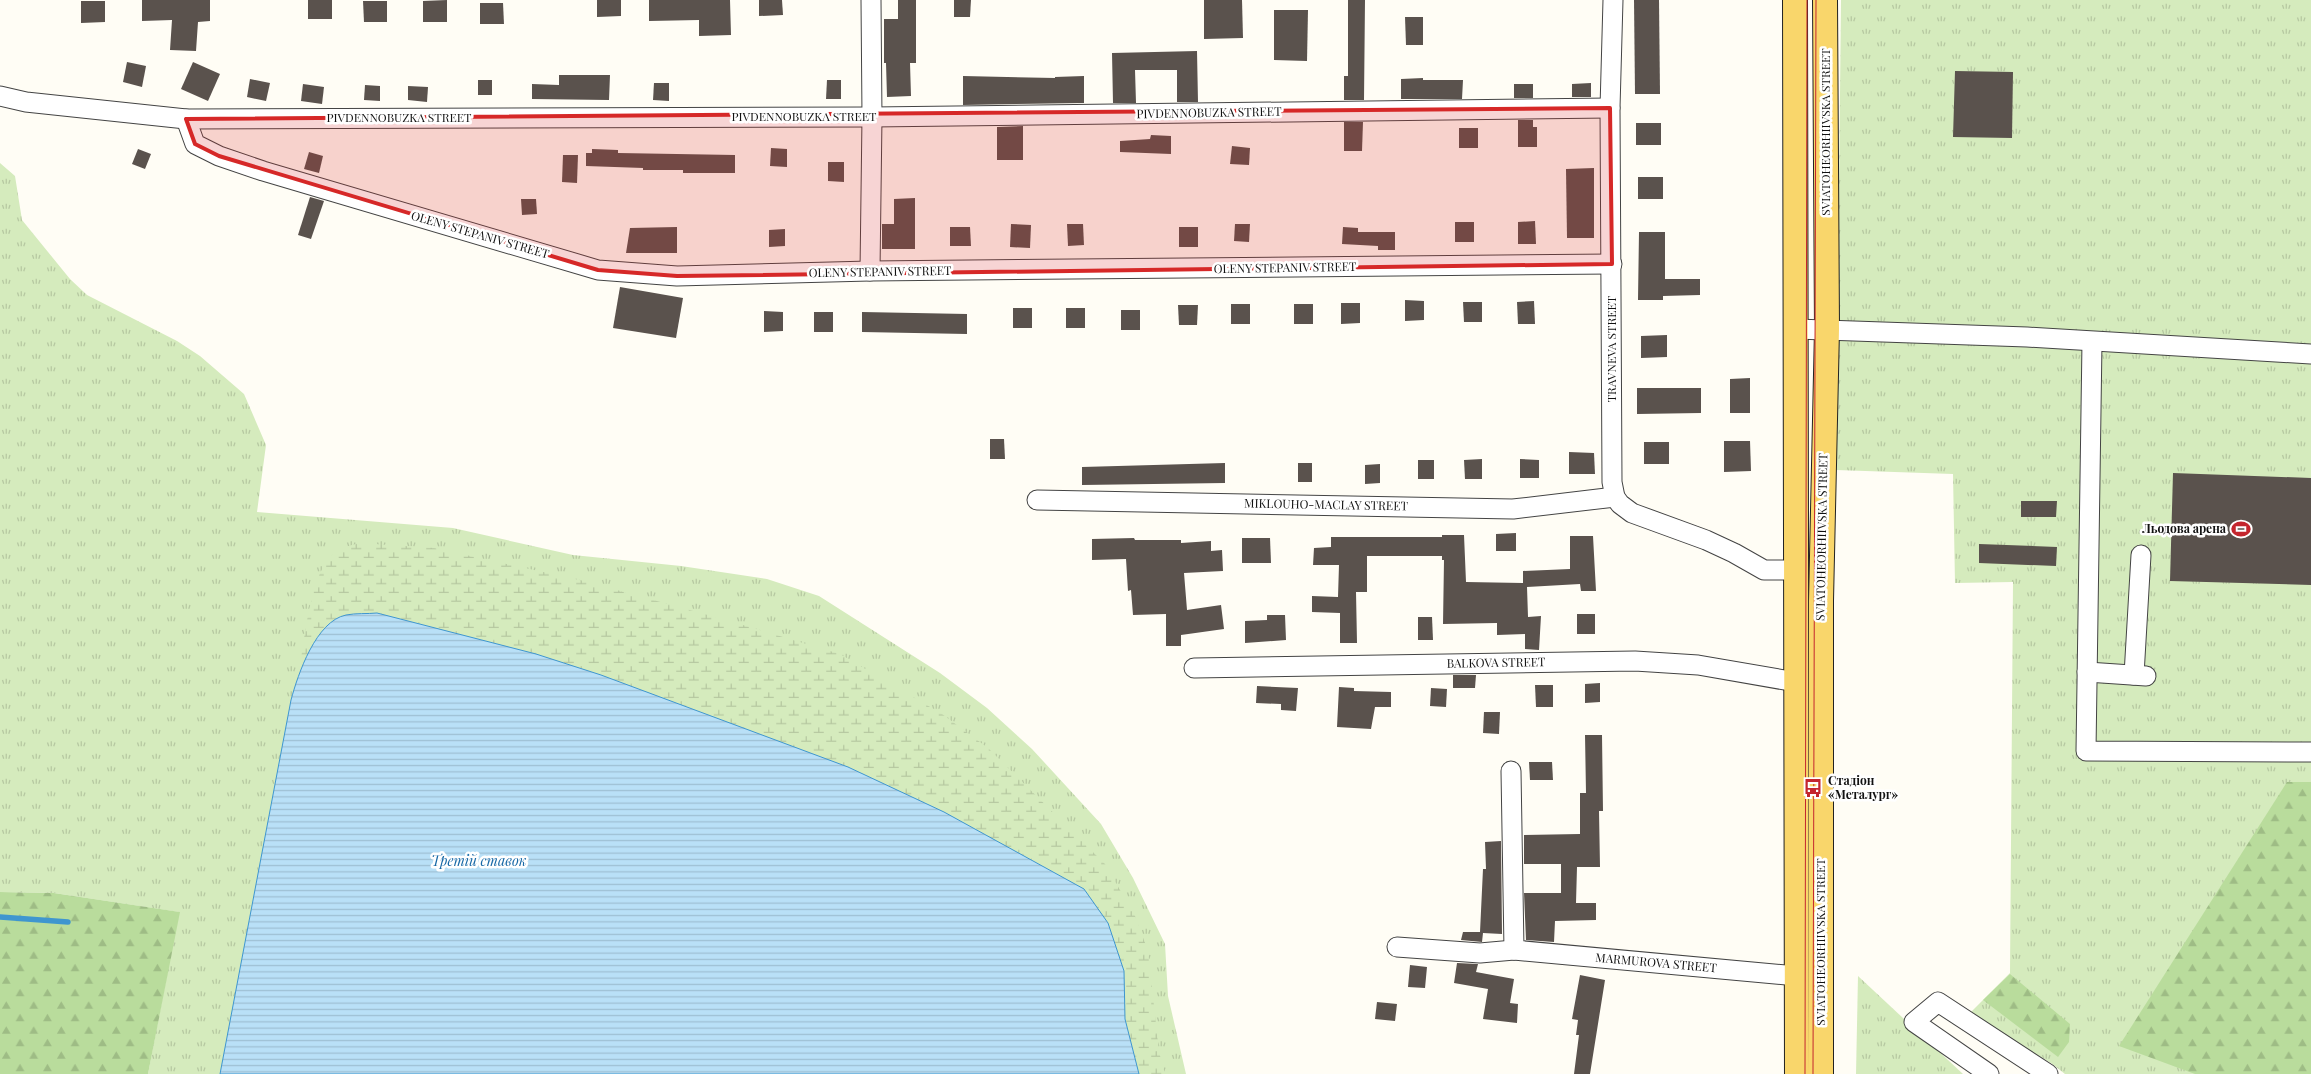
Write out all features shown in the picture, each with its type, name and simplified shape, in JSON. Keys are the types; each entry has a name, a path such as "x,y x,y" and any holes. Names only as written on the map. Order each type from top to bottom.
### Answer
{"main road":[{"name":"SVIATOHEORHIIVSKA STREET","path":"1795,0 1798,1074"},
{"name":"SVIATOHEORHIIVSKA STREET","path":"1821,1074 1821,600 1827,329 1825,0"}],"street":[{"path":"870,271 871,0"},
{"name":"TRAVNEVA STREET","path":"1613,0 1610,108 1612,482 1615,497"},
{"name":"PIVDENNOBUZKA STREET","path":"0,96 26,102 186,119 872,117 1610,108"},
{"name":"OLENY STEPANIV STREET","path":"186,119 196,144 219,156 312,186 598,270 677,276 870,271 1612,264"},
{"path":"1796,329 2027,337 2311,354"},
{"path":"2092,342 2086,751 2311,752"},
{"path":"1615,497 1620,504 1632,513 1682,530 1734,553 1764,570 1796,570"},
{"name":"MIKLOUHO-MACLAY STREET","path":"1037,500 1513,509 1615,497"},
{"path":"2087,672 2140,675 2141,555"},
{"name":"BALKOVA STREET","path":"1194,668 1635,661 1698,665 1796,682"},
{"path":"1511,771 1514,950"},
{"name":"MARMUROVA STREET","path":"1397,947 1480,953 1514,950 1797,976"},
{"path":"1989,1074 1914,1022 1938,1002 2048,1074"}],"highlighted area":[{"path":"1610,108 1612,264 677,276 598,270 219,156 195,144 186,119"}],"green space":[{"path":"1841,0 2311,0 2311,1074 2065,1074 2051,1063 1968,1015 2010,973 2013,582 1955,583 1953,474 1836,470"},
{"path":"0,163 15,176 22,220 70,279 87,295 177,341 200,356 244,394 266,445 257,512 453,528 573,555 681,566 767,579 819,596 940,673 987,708 1032,749 1101,824 1133,878 1165,944 1168,996 1186,1074 148,1074 179,912 54,893 0,892"},
{"path":"359,543 434,548 584,581 726,620 840,654 942,714 988,748 1105,864 1135,916 1148,951 1159,1052 1165,1074 1139,1074 1125,1019 1124,971 1084,890 944,812 848,767 601,675 536,654 377,613 313,646 299,671 310,606 321,573 328,560 337,551"},
{"path":"2287,782 2311,782 2311,1074 2195,1074 2119,1046"},
{"path":"0,892 54,893 180,912 148,1074 0,1074"},
{"path":"2010,974 2070,1024 2069,1042 2058,1057 1983,1000"},
{"path":"1858,976 1963,1074 1856,1074"}],"water":[{"name":"Третій ставок","path":"377,613 536,654 601,675 848,767 944,812 1084,889 1108,923 1124,971 1125,1019 1139,1074 220,1074 291,700 298,677 317,638 335,619 350,614"}],"building":[{"path":"142,0 210,0 210,21 198,22 196,51 170,50 172,20 142,21"},
{"path":"308,0 332,0 332,19 308,19"},
{"path":"447,0 447,22 423,22 423,1"},
{"path":"597,0 621,0 621,16 597,17"},
{"path":"649,0 730,0 731,35 699,36 699,20 649,21"},
{"path":"759,0 782,0 783,15 759,16"},
{"path":"898,0 916,0 916,63 910,63 911,96 887,97 886,63 884,63 884,19 898,19"},
{"path":"954,0 971,0 970,17 954,17"},
{"path":"1204,0 1242,0 1243,38 1204,39"},
{"path":"1348,0 1365,0 1364,100 1344,100 1344,76 1348,76"},
{"path":"1634,0 1659,0 1660,94 1635,94"},
{"path":"81,1 105,1 105,22 81,23"},
{"path":"363,1 387,1 387,22 364,22"},
{"path":"480,3 503,3 504,24 480,24"},
{"path":"1274,10 1308,10 1307,61 1274,60"},
{"path":"1405,17 1423,17 1423,45 1406,45"},
{"path":"1197,51 1198,102 1177,102 1177,70 1135,70 1136,103 1113,103 1112,53"},
{"path":"127,62 146,66 142,87 123,82"},
{"path":"193,62 220,74 208,101 181,89"},
{"path":"1955,71 2013,72 2012,138 1953,137"},
{"path":"559,75 610,75 609,100 532,99 532,84 559,85"},
{"path":"963,76 1055,78 1084,76 1084,103 963,105"},
{"path":"1423,78 1423,80 1463,80 1462,99 1401,99 1401,79"},
{"path":"250,79 270,83 266,101 247,97"},
{"path":"478,80 492,80 492,95 478,95"},
{"path":"827,80 841,80 841,99 826,99"},
{"path":"654,83 669,83 669,101 653,100"},
{"path":"1591,83 1591,97 1572,97 1572,84"},
{"path":"303,84 324,87 322,104 301,101"},
{"path":"1514,84 1533,84 1533,98 1514,98"},
{"path":"365,85 380,86 380,101 364,100"},
{"path":"408,86 428,87 427,102 408,100"},
{"path":"1518,120 1533,120 1533,127 1537,127 1537,147 1518,147"},
{"path":"1344,122 1363,122 1362,151 1344,151"},
{"path":"1636,123 1661,123 1661,145 1636,145"},
{"path":"1023,126 1023,160 997,160 997,127"},
{"path":"1459,128 1478,128 1478,148 1459,148"},
{"path":"1151,135 1171,136 1171,154 1120,152 1120,141 1150,139"},
{"path":"1232,146 1250,148 1249,165 1230,164"},
{"path":"771,148 787,149 787,167 770,166"},
{"path":"138,149 151,154 145,169 132,164"},
{"path":"592,149 618,150 618,153 735,155 735,173 683,173 683,170 643,170 643,168 586,166 586,153 592,153"},
{"path":"309,152 323,156 319,173 304,169"},
{"path":"563,155 578,155 577,183 562,182"},
{"path":"828,162 844,162 844,182 828,181"},
{"path":"1594,168 1594,238 1567,238 1566,169"},
{"path":"1638,177 1663,177 1663,199 1638,199"},
{"path":"310,197 324,201 311,239 298,235"},
{"path":"915,198 915,249 882,249 882,224 894,224 894,199"},
{"path":"521,199 536,199 537,214 522,215"},
{"path":"1535,221 1536,244 1518,244 1518,222"},
{"path":"1455,222 1474,222 1474,242 1455,242"},
{"path":"1011,224 1031,225 1030,248 1010,247"},
{"path":"1067,224 1083,224 1084,245 1068,246"},
{"path":"1235,224 1250,224 1249,242 1234,241"},
{"path":"677,227 677,253 626,253 630,228"},
{"path":"950,227 970,227 971,246 950,246"},
{"path":"1179,227 1198,227 1198,247 1179,247"},
{"path":"1343,227 1358,228 1358,232 1395,232 1395,250 1378,250 1378,246 1342,244"},
{"path":"785,229 785,246 769,247 769,230"},
{"path":"1639,232 1665,232 1665,279 1700,279 1700,295 1663,296 1663,300 1638,300"},
{"path":"620,287 683,298 676,338 613,328"},
{"path":"1405,300 1424,301 1424,320 1405,321"},
{"path":"1534,301 1535,324 1518,324 1517,302"},
{"path":"1463,302 1482,302 1482,322 1464,322"},
{"path":"1341,303 1360,303 1360,323 1341,324"},
{"path":"1231,304 1250,304 1250,324 1231,324"},
{"path":"1294,304 1313,304 1313,324 1294,324"},
{"path":"1178,305 1198,305 1197,325 1179,325"},
{"path":"1013,308 1032,308 1032,328 1013,328"},
{"path":"1066,308 1085,308 1085,328 1066,328"},
{"path":"1121,310 1140,310 1140,330 1121,330"},
{"path":"764,311 783,312 783,331 764,332"},
{"path":"814,312 833,312 833,332 814,332"},
{"path":"862,312 967,314 967,334 862,332"},
{"path":"1667,335 1667,357 1641,358 1641,336"},
{"path":"1750,378 1750,413 1730,413 1730,379"},
{"path":"1637,388 1701,388 1701,413 1637,414"},
{"path":"990,439 1004,439 1005,459 990,459"},
{"path":"1724,441 1750,441 1751,471 1724,472"},
{"path":"1644,442 1669,442 1669,464 1644,464"},
{"path":"1569,452 1594,453 1595,474 1569,474"},
{"path":"1482,459 1482,479 1465,479 1464,460"},
{"path":"1520,459 1539,460 1539,478 1520,478"},
{"path":"1418,460 1434,460 1434,479 1418,479"},
{"path":"1225,463 1225,483 1082,485 1082,467"},
{"path":"1298,463 1312,463 1312,482 1298,482"},
{"path":"1380,464 1380,483 1365,484 1365,465"},
{"name":"Льодова арена","path":"2173,473 2311,478 2311,585 2170,581"},
{"path":"2021,501 2057,501 2056,517 2021,517"},
{"path":"1516,533 1516,551 1496,551 1496,534"},
{"path":"1442,535 1464,535 1466,582 1523,583 1523,571 1570,569 1570,536 1593,536 1596,591 1581,591 1580,584 1527,587 1528,617 1541,616 1539,650 1525,649 1525,634 1497,635 1497,623 1443,624 1444,560 1442,560 1442,556 1367,556 1367,592 1356,592 1357,643 1340,643 1340,613 1312,612 1312,596 1338,597 1339,565 1313,565 1314,548 1331,547 1331,537 1442,537"},
{"path":"1134,538 1135,540 1181,540 1181,543 1211,541 1211,551 1222,550 1223,571 1184,573 1187,610 1221,605 1224,629 1181,635 1181,646 1166,646 1166,614 1133,615 1131,590 1128,591 1126,559 1092,560 1092,539"},
{"path":"1242,538 1270,538 1271,563 1242,563"},
{"path":"1979,544 2057,547 2056,566 1979,563"},
{"path":"1577,614 1595,614 1595,634 1577,634"},
{"path":"1267,615 1285,615 1286,640 1245,643 1245,621 1267,620"},
{"path":"1418,617 1432,617 1433,640 1418,640"},
{"path":"1453,675 1476,675 1475,688 1453,688"},
{"path":"1600,683 1600,702 1585,703 1585,684"},
{"path":"1535,685 1553,685 1553,707 1536,707"},
{"path":"1257,686 1298,688 1296,711 1281,710 1281,704 1256,703"},
{"path":"1339,687 1354,688 1354,691 1391,692 1391,707 1375,707 1371,729 1337,727"},
{"path":"1431,688 1447,689 1446,707 1430,706"},
{"path":"1484,712 1500,712 1499,734 1483,733"},
{"path":"1585,735 1602,735 1603,811 1599,811 1600,867 1577,867 1576,903 1596,903 1596,920 1555,921 1554,942 1526,940 1524,893 1561,893 1561,864 1524,864 1524,835 1580,834 1580,793 1586,793"},
{"path":"1529,762 1552,762 1553,780 1530,780"},
{"path":"1501,841 1502,934 1483,933 1482,942 1461,940 1463,932 1480,932 1483,869 1486,869 1485,842"},
{"path":"1457,963 1478,964 1476,972 1514,979 1510,1003 1518,1004 1517,1023 1483,1019 1488,989 1454,983"},
{"path":"1410,965 1427,967 1425,988 1408,987"},
{"path":"1580,975 1605,980 1590,1074 1574,1074 1579,1035 1576,1035 1578,1020 1572,1019"},
{"path":"1377,1002 1397,1004 1395,1021 1375,1019"}],"waterway":[{"path":"0,917 68,922"}],"tram line":[{"path":"1805,1074 1807,0"},
{"path":"1813,1074 1816,0"}],"place":[{"name":"Льодова арена","path":"2241,529"},
{"name":"Стадіон «Металург»","path":"1813,788"}]}
